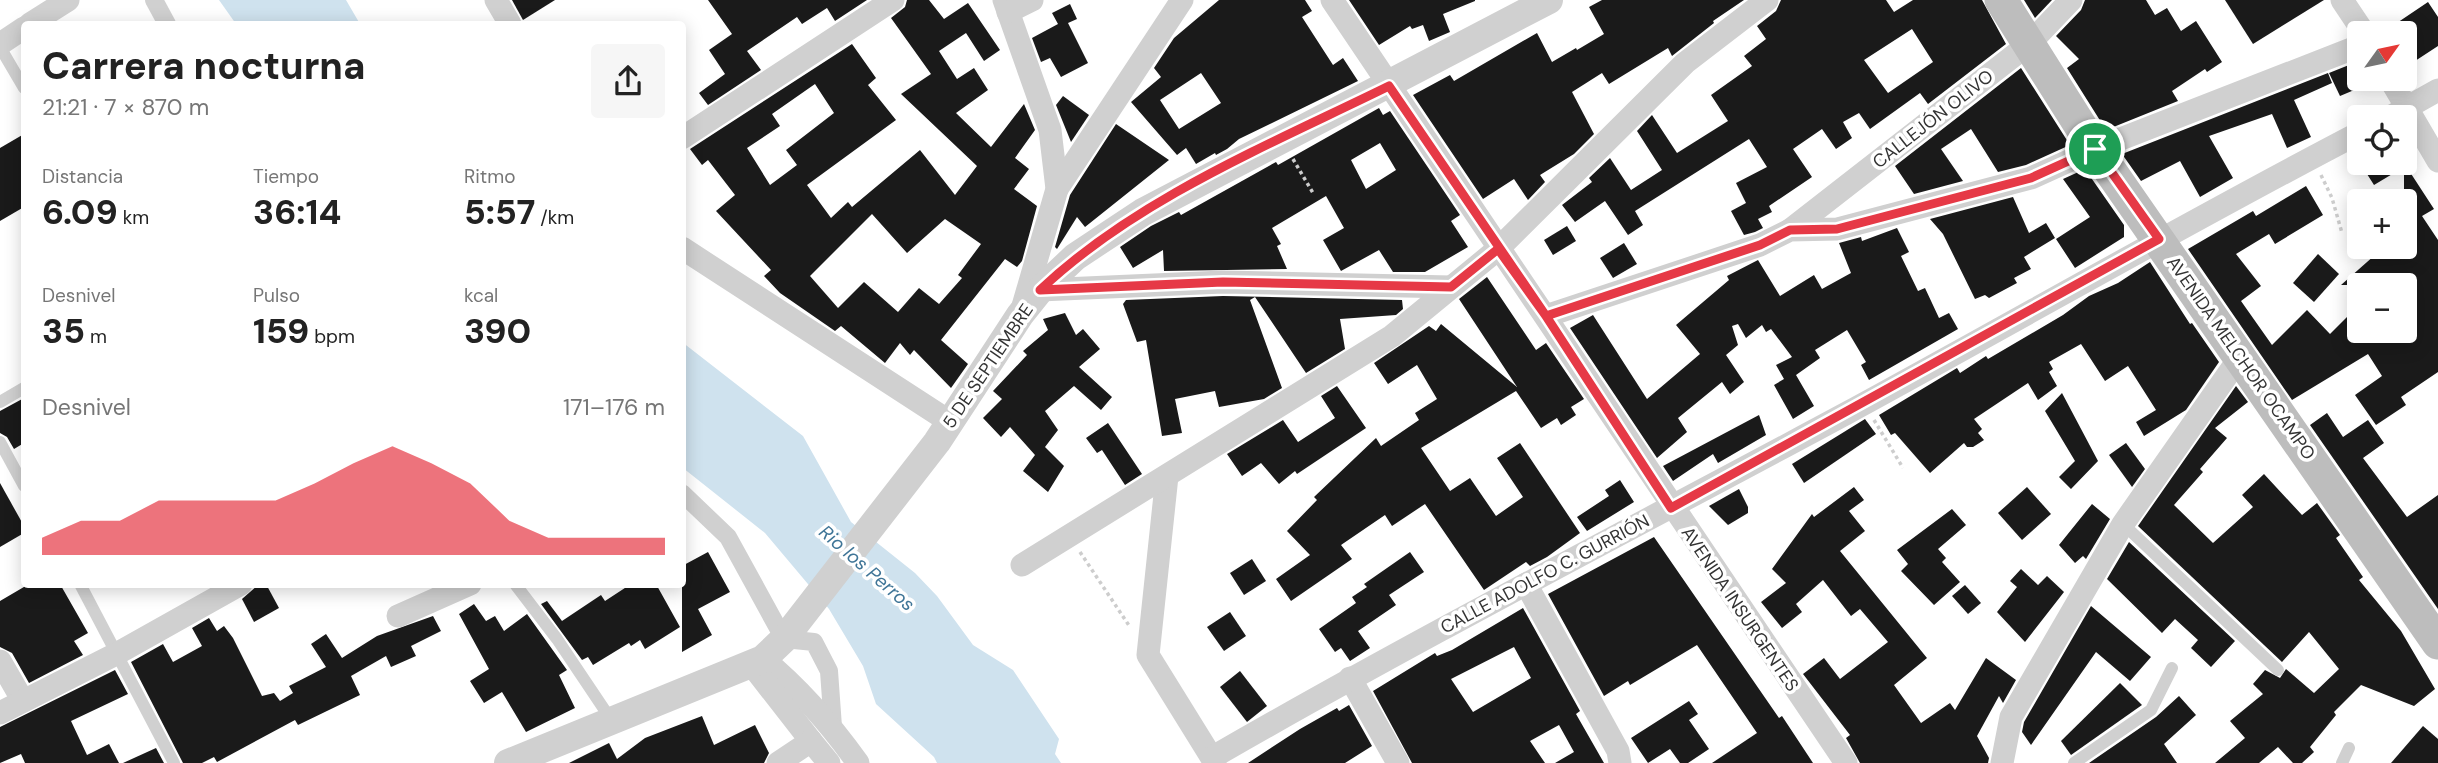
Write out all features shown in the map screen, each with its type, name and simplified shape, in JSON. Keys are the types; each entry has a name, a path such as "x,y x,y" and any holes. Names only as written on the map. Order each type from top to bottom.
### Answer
{"main road":[{"name":"AVENIDA MELCHOR OCAMPO","path":"2001,0 2095,149 2437,641"}],"street":[{"path":"35,21 68,0"},
{"path":"154,0 165,21"},
{"path":"496,0 508,21"},
{"path":"686,135 893,0"},
{"path":"1032,0 1006,6 1050,130 1057,189"},
{"path":"1020,315 1057,189 1182,0"},
{"name":"AVENIDA INSURGENTES","path":"1332,0 1498,249 1546,316 1671,508 1846,763"},
{"name":"5 DE SEPTIEMBRE","path":"757,662 784,639 944,432 1020,315 1040,290 1075,257 1143,212 1389,86 1549,0"},
{"path":"1022,565 1392,337 1498,249 1685,63 1768,0"},
{"name":"CALLEJÓN OLIVO","path":"1790,230 2030,43 2071,0"},
{"path":"2342,0 2356,21"},
{"path":"0,45 21,30"},
{"path":"1546,316 1760,245 1790,230 1837,229 2031,178 2095,149 2347,51"},
{"path":"2412,105 2438,90"},
{"path":"2417,136 2438,161"},
{"name":"CALLE ADOLFO C. GURRIÓN","path":"1214,760 1350,678 1864,404 2159,239 2347,139"},
{"path":"686,251 944,432"},
{"path":"1040,290 1223,282 1451,287"},
{"path":"2002,763 2011,717 2123,524 2240,357"},
{"path":"1167,476 1149,655 1214,760"},
{"path":"686,498 727,537 784,639 814,642 829,671 833,727"},
{"path":"1526,583 1618,751 1620,763"},
{"path":"0,713 118,653 234,588"},
{"path":"398,616 461,588"},
{"path":"0,661 23,701"},
{"path":"508,763 757,662"},
{"path":"757,662 789,680 833,727 858,763"},
{"path":"757,662 829,763"},
{"path":"1350,678 1398,763"},
{"path":"778,763 811,741"}],"lane":[{"path":"0,45 21,83"},
{"path":"0,402 21,390"},
{"path":"0,442 21,480"},
{"path":"2123,524 2278,670"},
{"path":"82,588 174,763"},
{"path":"518,588 557,639 612,721"},
{"path":"2074,763 2151,709 2172,668"},
{"path":"2342,763 2349,748"}],"path":[{"path":"1282,139 1312,193"},
{"path":"2312,158 2332,198 2342,233"},
{"path":"1864,404 1903,468"},
{"path":"1069,536 1149,655"}],"water":[{"path":"219,0 346,0 358,21 234,21"},
{"name":"Rio los Perros","path":"686,345 803,436 851,522 915,573 937,596 973,645 1013,670 1059,739 1055,754 1061,763 937,763 934,757 876,704 863,666 829,609 765,533 686,470"}],"building":[{"path":"512,0 555,0 523,20"},
{"path":"708,0 867,0 835,21 827,8 802,24 797,17 747,51 761,70 708,105 699,93 725,74 709,50 732,34"},
{"path":"907,0 929,0 944,19 968,3 1000,50 984,61 966,33 939,51 957,79 974,68 988,90 956,113 991,147 1024,104 1035,130 1015,158 1029,169 1014,189 1037,206 1022,261 1017,267 1005,259 941,340 968,364 951,388 914,350 910,355 900,343 885,363 841,326 835,331 780,293 764,276 771,270 716,211 735,195 708,160 702,165 690,149 852,44 876,78 868,85 896,120 807,185 831,218 848,202 852,207 920,150 955,195 977,166 901,94 931,74 891,18 905,7","holes":["815,84 834,113 786,150 797,165 770,185 747,148 780,126 772,114","872,214 907,253 945,219 981,244 958,275 962,278 939,304 919,288 898,312 864,282 838,308 810,276"]},
{"path":"1219,0 1305,0 1312,11 1302,17 1333,65 1343,58 1358,81 1239,139 1227,149 1196,164 1186,148 1177,155 1131,102 1161,77 1154,68 1174,38","holes":["1201,73 1221,103 1179,129 1160,100"]},
{"path":"1349,0 1475,1 1443,14 1450,32 1429,41 1423,25 1412,29 1410,26 1379,45"},
{"path":"1602,0 1744,0 1713,21 1714,23 1672,56 1668,48 1609,84 1602,73 1572,92 1594,134 1574,154 1540,175 1545,182 1528,200 1514,179 1483,199 1413,95 1450,75 1454,81 1537,33 1552,62 1576,48 1577,50 1604,34 1589,7"},
{"path":"1781,0 1886,0 1894,12 1913,0 1982,0 2006,44 1928,104 1920,93 1870,129 1859,113 1843,122 1852,138 1836,149 1822,129 1793,149 1812,177 1769,206 1772,212 1758,219 1763,228 1755,232 1744,235 1731,211 1746,203 1736,183 1767,167 1749,139 1635,211 1643,225 1628,235 1605,201 1575,222 1562,205 1592,182 1589,178 1610,158 1631,190 1662,170 1637,131 1652,115 1677,153 1728,121 1711,95 1752,66 1744,56 1766,39 1757,26 1776,11","holes":["1912,29 1933,62 1888,93 1864,60"]},
{"path":"2024,0 2052,0 2035,18"},
{"path":"2085,0 2146,0 2155,15 2167,8 2181,31 2196,21 2222,62 2207,72 2205,69 2172,91 2178,101 2106,130 2067,68 2079,59 2056,36 2081,10"},
{"path":"2225,0 2324,0 2253,44"},
{"path":"2428,2 2438,17 2438,46 2417,60 2417,21 2400,21"},
{"path":"1070,4 1077,19 1068,23 1088,63 1061,77 1050,58 1041,62 1032,38 1058,24 1052,13"},
{"path":"2347,66 2347,91 2352,91 2340,96 2329,73"},
{"path":"2021,68 2070,145 2026,165 1998,172 1971,129 1941,149 1963,181 1914,194 1895,166"},
{"path":"2328,73 2332,83 2294,100 2311,137 2287,148 2272,114 2209,136 2233,178 2200,197 2180,161 2141,181 2122,154"},
{"path":"1063,96 1089,115 1071,142 1056,105"},
{"path":"1379,108 1383,115 1390,111 1460,215 1451,221 1468,247 1425,272 1393,272 1379,250 1341,271 1323,240 1344,228 1326,196 1272,228 1281,244 1277,246 1287,269 1164,271 1163,250 1133,268 1120,247 1151,226 1179,212 1181,215 1276,162 1278,165","holes":["1380,143 1396,170 1366,189 1351,160"]},
{"path":"1116,124 1169,160 1085,227 1077,217 1057,249 1055,247 1070,195"},
{"path":"21,136 21,209 0,221 0,148"},
{"path":"2085,169 2124,225 2124,237 2075,268 2056,239 2090,217 2063,179"},
{"path":"2368,175 2391,175 2374,185"},
{"path":"2404,175 2412,175 2434,209 2422,216 2438,240 2438,372 2401,397 2406,405 2376,425 2355,395 2382,376 2368,354 2292,400 2188,249 2253,211 2256,216 2306,186 2323,215 2275,244 2269,234 2236,254 2261,286 2241,301 2272,345 2307,310 2330,334 2347,317 2347,343 2417,343 2417,273 2355,273 2370,259 2417,259 2417,189 2404,189"},
{"path":"2013,197 2029,233 2046,223 2055,238 2024,257 2031,269 2014,278 2017,283 1989,298 1985,295 1975,299 1943,234 1930,219"},
{"path":"1567,226 1576,241 1553,255 1544,240"},
{"path":"1897,228 1909,252 1901,256 1918,291 1925,288 1939,318 1949,313 1958,329 1869,380 1861,365 1866,362 1847,330 1815,350 1820,358 1796,375 1814,406 1793,419 1774,385 1784,379 1776,365 1792,357 1771,329 1766,332 1762,325 1746,338 1738,324 1732,326 1738,345 1726,355 1744,382 1730,394 1722,382 1678,418 1687,432 1657,458 1570,328 1593,315 1647,399 1700,354 1676,325 1729,280 1727,276 1758,260 1780,296 1814,275 1822,289 1851,273 1839,243 1861,237 1862,241"},
{"path":"1624,243 1637,264 1613,278 1600,258"},
{"path":"2318,254 2339,274 2314,302 2293,283"},
{"path":"2150,262 2190,324 2192,323 2219,362 2186,410 2144,436 2136,422 2156,410 2128,366 2105,381 2081,344 2049,362 2053,369 2049,372 2057,386 2038,400 2028,383 1974,419 1982,429 1978,433 1984,440 1973,447 1967,447 1964,443 1930,473 1895,433 1891,435 1879,415 1957,368 1960,373 1986,356 1988,359 2063,315 2089,296 2118,283"},
{"path":"1487,277 1536,350 1546,343 1584,399 1571,407 1576,415 1561,425 1557,418 1541,428 1516,391 1421,448 1450,491 1470,478 1496,516 1523,497 1497,458 1520,443 1580,533 1547,557 1530,566 1526,562 1484,590 1425,504 1392,526 1385,515 1341,545 1352,559 1291,601 1276,579 1310,555 1287,531 1317,500 1314,497 1376,438 1381,446 1419,420 1415,413 1437,399 1417,365 1388,384 1374,363 1429,326 1436,331 1441,324 1517,387 1459,299"},
{"path":"1223,296 1402,300 1403,309 1396,315 1340,319 1345,349 1306,373 1255,297 1250,300 1282,388 1264,399 1219,407 1215,391 1175,399 1182,433 1162,436 1146,340 1137,342 1123,304 1126,300"},
{"path":"1065,313 1076,335 1083,329 1100,349 1079,367 1112,397 1101,410 1074,386 1045,411 1058,430 1045,447 1064,466 1048,492 1023,471 1035,455 1010,427 1001,437 983,418 1002,399 993,391 1027,355 1023,351 1048,330 1043,319"},
{"path":"1337,386 1366,428 1297,474 1295,471 1279,484 1261,463 1242,476 1227,454 1283,420 1298,442 1335,418 1321,396"},
{"path":"2236,386 2248,402 2215,428 2227,438 2200,469 2203,472 2174,505 2213,543 2253,507 2242,495 2264,474 2302,515 2317,503 2340,535 2336,538 2363,577 2359,580 2401,631 2435,689 2414,706 2361,685 2334,712 2336,715 2310,747 2314,752 2302,763 2293,763 2278,747 2259,763 2215,763 2245,738 2230,721 2263,694 2253,684 2265,670 2280,678 2286,669 2314,693 2339,669 2309,632 2282,662 2138,526"},
{"path":"2062,393 2098,461 2071,489 2059,477 2075,461 2045,411"},
{"path":"21,400 21,445 14,449 7,437 0,433 0,411"},
{"path":"2327,413 2343,437 2368,420 2384,443 2363,458 2407,517 2438,495 2438,609 2310,425"},
{"path":"1759,415 1766,435 1718,463 1713,454 1673,481 1663,466"},
{"path":"1865,419 1876,434 1804,483 1792,464"},
{"path":"1108,423 1142,474 1125,485 1102,450 1097,453 1086,438"},
{"path":"2126,443 2145,469 2132,487 2109,455"},
{"path":"1620,480 1634,502 1587,531 1577,517 1609,496 1605,490"},
{"path":"0,483 21,521 21,535 0,547"},
{"path":"1854,487 1864,500 1849,511 1865,531 1840,551 1927,658 1894,685 1921,723 1950,703 1955,710 1986,658 2016,680 2003,703 1999,696 1977,736 1989,758 1988,763 1860,763 1846,738 1850,735 1803,674 1824,658 1840,679 1888,642 1860,609 1851,616 1823,580 1796,604 1802,612 1782,628 1761,602 1786,583 1772,569 1812,514 1814,517"},
{"path":"2027,487 2051,514 2022,540 1998,513"},
{"path":"1739,489 1748,507 1748,513 1728,525 1709,506"},
{"path":"2092,504 2110,519 2086,559 2083,556 2075,563 2059,545"},
{"path":"1952,509 1966,525 1938,549 1946,558 1942,562 1960,582 1934,605 1901,571 1908,564 1897,550"},
{"path":"1654,537 1813,763 1712,763 1757,733 1697,645 1630,685 1628,681 1604,696 1548,594"},
{"path":"2129,542 2235,641 2211,667 2191,648 2198,640 2175,619 2162,633 2107,579"},
{"path":"708,552 730,592 698,609 712,635 682,652 682,588 686,588 686,564"},
{"path":"1410,552 1424,572 1389,595 1396,605 1358,631 1370,648 1350,661 1341,648 1335,652 1319,629 1356,603 1352,597 1367,587 1364,584"},
{"path":"1252,559 1266,581 1244,595 1230,573"},
{"path":"2021,569 2038,585 2047,576 2064,592 2025,642 1997,612 2017,587 2010,581"},
{"path":"1965,585 1981,603 1968,614 1952,596"},
{"path":"22,588 62,588 88,633 74,641 83,655 29,683 12,653 0,647 0,601"},
{"path":"254,588 268,588 279,608 254,622 242,599"},
{"path":"625,588 658,588 680,627 645,649 640,640 631,646 629,643 593,665 588,657 582,660 541,604 547,601 562,621 601,595 605,601"},
{"path":"474,604 486,621 495,616 504,631 527,614 567,670 559,675 575,708 526,732 502,692 484,703 470,681 489,669 459,614"},
{"path":"2091,606 2151,657 2130,681 2096,652 2031,745 2022,732 2024,722"},
{"path":"1523,608 1580,711 1576,714 1604,763 1555,763 1574,752 1559,725 1530,741 1545,763 1412,763 1373,691 1435,653 1437,656","holes":["1514,647 1531,678 1473,712 1451,679"]},
{"path":"1230,612 1246,636 1224,651 1207,627"},
{"path":"433,616 441,631 411,646 416,656 391,667 386,656 351,676 360,695 298,725 295,720 217,762 214,757 202,763 183,763 131,662 163,644 173,662 202,646 192,628 209,618 217,631 224,626 233,638 262,696 274,693 280,701 293,693 289,686 326,667 311,644 326,634 342,658 377,636"},
{"path":"115,670 128,694 71,721 87,755 109,744 119,763 25,763 21,754 0,763 0,727"},
{"path":"1240,671 1267,706 1247,722 1220,687"},
{"path":"2120,683 2142,705 2071,755 2061,741"},
{"path":"2179,696 2196,715 2164,744 2177,763 2089,763 2156,717"},
{"path":"1689,701 1698,714 1689,720 1709,749 1688,763 1680,763 1670,749 1648,763 1631,738"},
{"path":"1349,705 1372,746 1345,763 1248,763 1300,729 1337,708 1339,711"},
{"path":"702,716 714,745 755,725 769,753 764,763 569,763 609,743 617,759 645,738"},
{"path":"2423,726 2438,739 2438,763 2391,763"},
{"path":"156,748 164,763 123,763"}],"route":[{"path":"2095,149 2031,178 1837,229 1790,230 1760,245 1546,316 1498,249 1451,287 1223,282 1123,289 1040,290 1075,257 1143,212 1389,86 1546,316 1671,508 2159,239 2095,149"}]}
